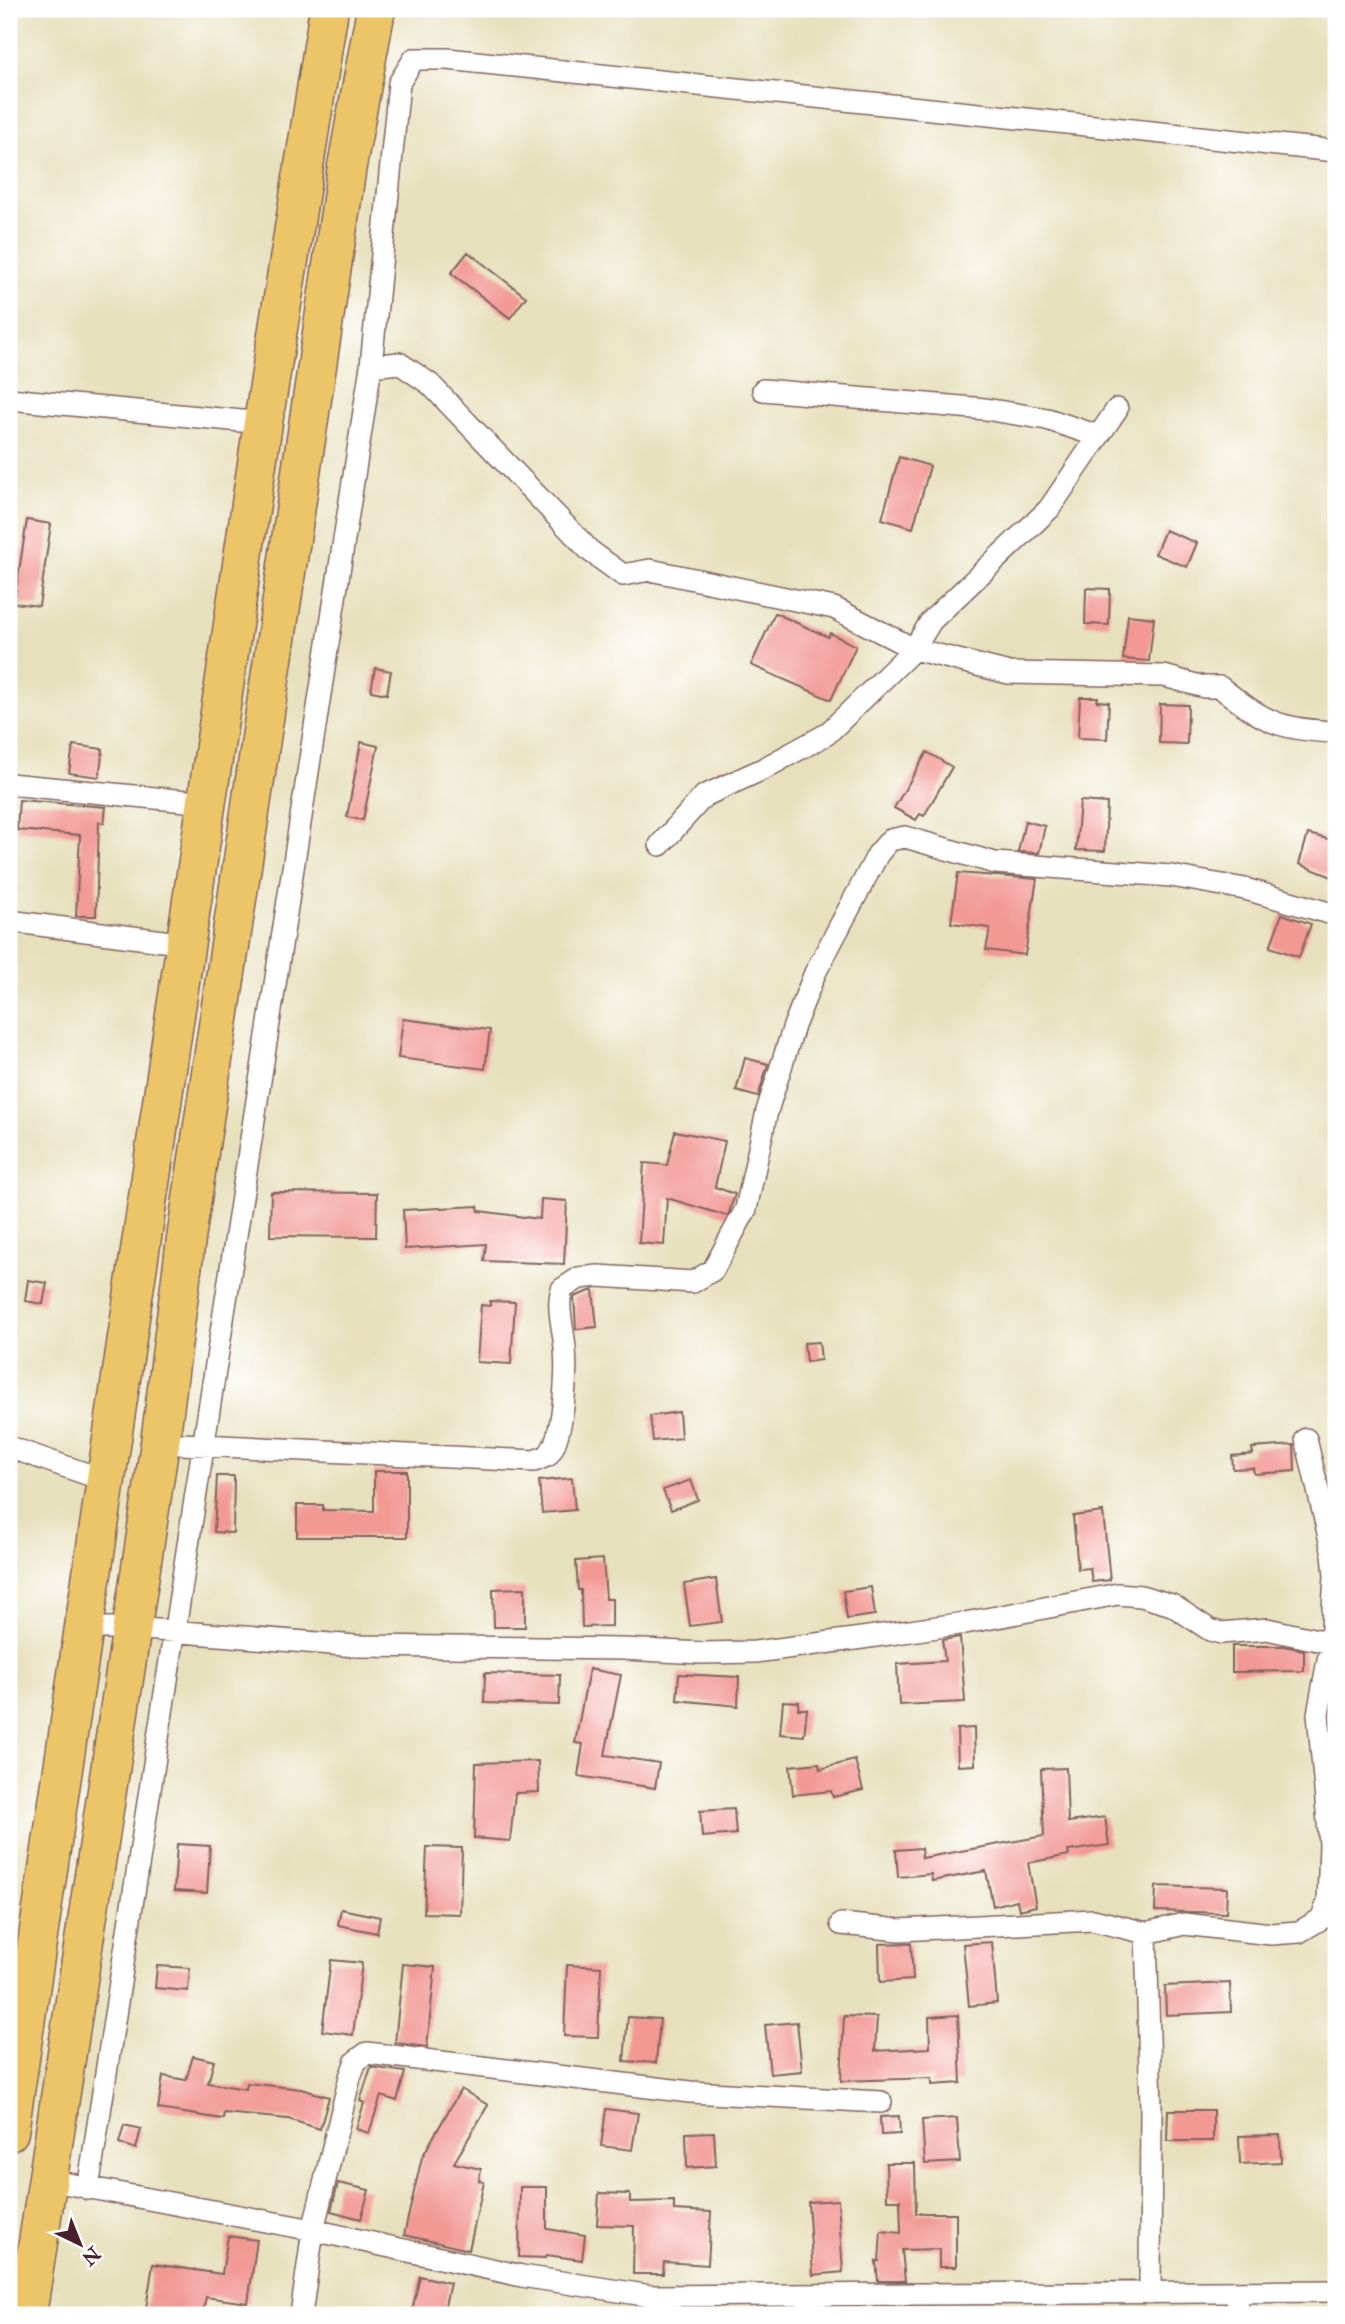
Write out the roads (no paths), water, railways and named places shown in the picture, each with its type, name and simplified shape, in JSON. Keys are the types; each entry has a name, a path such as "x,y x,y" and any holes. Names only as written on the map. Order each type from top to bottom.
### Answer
{"highway":[{"path":"9,2132 263,423 330,9"},
{"path":"27,2315 160,1443 213,1060 347,166 376,9"}],"street":[{"path":"88,2189 175,1632 201,1444 371,366 399,83 414,59 447,59 1336,151"},
{"path":"371,366 399,363 430,384 590,551 623,575 650,570 834,608 914,649 1009,674 1164,676 1205,687 1220,687 1259,717 1286,728 1336,732"},
{"path":"763,390 985,409 1047,419 1098,436"},
{"path":"9,399 263,423"},
{"path":"660,845 704,796 764,769 827,734 914,649 931,621 1049,509 1116,408"},
{"path":"9,784 207,803"},
{"path":"160,1443 534,1461 547,1456 561,1422 566,1353 560,1304 562,1289 579,1278 598,1276 694,1282 713,1270 746,1209 767,1111 794,1026 815,973 878,854 890,840 905,836 995,863 1171,876 1245,889 1336,915"},
{"path":"9,921 186,944"},
{"path":"841,1924 900,1930 1093,1920 1146,1933 1184,1924 1271,1934 1299,1932 1315,1924 1326,1912 1330,1844 1318,1714 1334,1644 1334,1554 1306,1439"},
{"path":"9,1447 107,1481"},
{"path":"85,1628 132,1628 356,1646 755,1652 965,1623 1118,1594 1141,1596 1172,1605 1210,1630 1221,1633 1267,1629 1334,1644"},
{"path":"1146,1933 1151,2107 1150,2293"},
{"path":"301,2315 313,2230 349,2077 356,2061 367,2053 690,2092 881,2102"},
{"path":"48,2180 313,2230 522,2276 700,2306 1066,2305 1150,2293 1336,2291"},
{"path":"1236,2292 1239,2315"}]}
